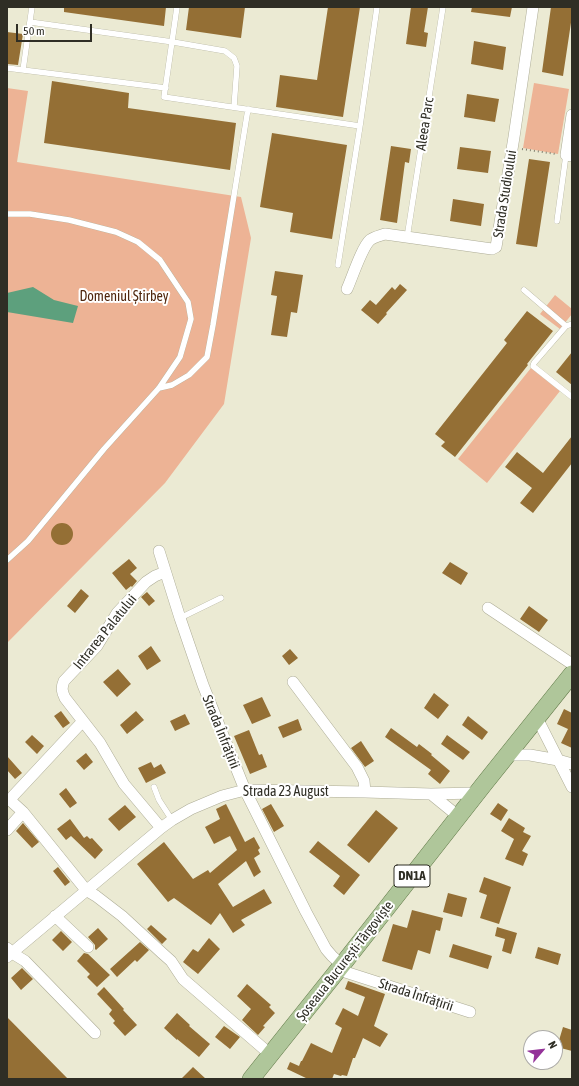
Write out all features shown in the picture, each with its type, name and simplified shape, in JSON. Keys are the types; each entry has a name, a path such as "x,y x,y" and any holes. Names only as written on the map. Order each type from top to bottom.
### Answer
{"main road":[{"name":"Șoseaua București-Târgoviște","path":"251,1079 340,968 506,755 572,674"}],"street":[{"name":"Strada Studioului","path":"347,289 364,247 376,236 385,234 492,249 496,247 533,7"},
{"path":"569,155 572,115"},
{"name":"Strada Înfrățirii","path":"159,551 203,685 245,790 326,949 340,968 470,1012"},
{"name":"Intrarea Palatului","path":"161,828 124,784 100,743 65,698 62,692 62,686 64,681 97,646 117,613 146,582 165,572"},
{"path":"488,608 572,664"},
{"path":"293,682 357,767 364,781 366,792"},
{"path":"537,718 572,786"},
{"path":"83,721 11,799 10,802 22,812 86,890 122,916 170,961 183,979 271,1055"},
{"path":"506,755 530,755 572,764"},
{"name":"Strada 23 August","path":"9,953 172,820 208,801 234,792 245,790 431,794 476,793"},
{"path":"431,794 458,816"},
{"path":"7,830 22,812"},
{"path":"55,916 88,947"},
{"path":"9,953 25,961 95,1033"}],"lane":[{"path":"23,70 32,7"},
{"path":"178,7 164,97 360,126"},
{"path":"338,265 377,7"},
{"name":"Aleea Parc","path":"407,238 444,8"},
{"path":"30,22 225,51 234,58 237,66 234,107"},
{"path":"7,68 166,88"},
{"path":"160,388 172,385 189,375 207,357 248,109"},
{"path":"557,221 569,155"},
{"path":"7,214 30,214 69,220 116,232 138,242 160,260 188,302 191,319 180,357 160,388 104,449 28,541 7,560"},
{"path":"524,290 566,326"},
{"path":"572,324 566,326 534,363 534,366 572,397"},
{"path":"180,618 221,598"},
{"path":"154,787 159,800 172,820"}],"path":[{"path":"514,137 520,149 569,155"}],"green space":[{"path":"534,83 569,89 558,154 523,148"},
{"name":"Domeniul Știrbey","path":"7,88 28,91 17,162 241,197 251,238 224,404 165,483 7,643"},
{"path":"555,295 572,309 572,314 560,329 540,314"},
{"path":"531,368 560,391 487,483 458,459"}],"shaded area":[{"path":"33,287 54,300 78,306 73,323 7,312 7,293"}],"building":[{"path":"64,7 166,7 164,26 64,12"},
{"path":"189,7 245,7 241,38 186,30"},
{"path":"328,7 360,7 343,117 276,107 280,75 317,80"},
{"path":"411,7 428,7 424,32 428,33 426,47 406,44"},
{"path":"472,7 512,7 510,17 471,12"},
{"path":"551,7 572,7 563,76 542,72"},
{"path":"7,32 23,34 18,65 7,64"},
{"path":"474,41 506,47 503,70 471,64"},
{"path":"52,81 129,93 128,108 236,123 230,170 44,143"},
{"path":"467,94 499,99 495,122 464,117"},
{"path":"272,133 347,145 332,239 290,232 293,213 260,207"},
{"path":"391,146 411,149 409,163 405,162 397,223 380,220"},
{"path":"460,147 491,151 488,173 457,169"},
{"path":"529,159 550,162 537,247 516,244"},
{"path":"453,199 484,204 481,226 450,221"},
{"path":"275,271 303,275 297,313 291,312 287,337 271,335 277,296 271,295"},
{"path":"400,284 407,290 378,324 361,310 370,300 376,305 392,287 395,290"},
{"path":"527,311 553,331 455,457 441,446 445,442 435,434 507,343 504,340"},
{"path":"572,352 572,385 556,372"},
{"path":"572,436 572,463 533,513 520,503 532,488 505,467 517,452 543,473"},
{"path":"62,523 70,526 73,534 70,542 62,545 54,542 51,534 54,526"},
{"path":"129,559 137,568 130,574 137,581 132,587 131,586 126,590 112,573"},
{"path":"450,562 468,573 461,585 442,573"},
{"path":"81,589 89,596 75,613 67,606"},
{"path":"147,592 155,601 149,606 141,597"},
{"path":"529,606 548,620 539,632 520,619"},
{"path":"151,646 161,661 147,670 138,656"},
{"path":"290,649 298,658 289,665 282,656"},
{"path":"118,669 131,684 117,697 103,682"},
{"path":"434,693 449,705 438,719 424,708"},
{"path":"262,697 271,716 252,724 243,705"},
{"path":"564,709 572,713 572,748 561,743 568,729 557,724"},
{"path":"61,711 70,723 63,728 54,716"},
{"path":"136,711 144,720 127,734 120,725"},
{"path":"185,714 190,724 175,731 170,721"},
{"path":"468,716 488,732 482,740 462,725"},
{"path":"298,719 302,730 283,738 278,727"},
{"path":"391,728 417,747 419,744 450,771 440,784 428,774 431,770 385,737"},
{"path":"249,730 259,755 262,754 267,767 250,774 234,736"},
{"path":"32,735 44,746 37,754 25,742"},
{"path":"447,735 470,752 463,760 441,744"},
{"path":"361,741 374,761 365,767 351,748"},
{"path":"86,753 93,762 84,770 76,761"},
{"path":"7,756 22,773 15,779 7,770"},
{"path":"151,762 154,768 161,764 166,773 146,783 138,768"},
{"path":"66,788 77,803 70,808 59,794"},
{"path":"498,803 508,810 501,821 490,814"},
{"path":"226,804 245,842 254,837 260,848 258,850 260,854 254,858 261,872 254,877 246,861 218,884 233,907 264,889 272,903 241,920 245,925 233,933 220,913 211,925 174,898 168,902 137,864 164,842 193,879 208,870 210,873 237,850 230,836 214,844 205,827 220,819 216,809"},
{"path":"271,804 284,826 274,832 262,809"},
{"path":"125,805 136,817 119,831 108,819"},
{"path":"376,810 398,828 369,863 347,845"},
{"path":"509,818 525,828 523,832 531,836 522,851 528,854 523,866 505,859 514,839 501,831"},
{"path":"70,819 84,838 87,836 90,839 92,838 103,850 95,859 71,836 66,840 57,829"},
{"path":"23,823 39,842 32,848 16,831"},
{"path":"318,841 360,875 344,895 333,886 340,876 309,852"},
{"path":"58,867 70,882 65,886 53,871"},
{"path":"484,877 511,887 499,924 480,918 487,895 479,892"},
{"path":"448,893 467,898 462,917 443,912"},
{"path":"412,910 443,918 440,931 436,930 430,954 418,950 412,970 382,961 393,924 407,928"},
{"path":"151,925 167,939 162,944 147,929"},
{"path":"497,927 517,933 511,954 502,951 505,939 495,936"},
{"path":"98,928 108,939 96,950 95,945 88,937"},
{"path":"61,931 72,942 63,951 52,940"},
{"path":"209,938 220,949 198,974 183,962 193,949 198,952"},
{"path":"140,942 149,950 137,962 135,960 117,977 110,969"},
{"path":"453,944 492,956 488,969 449,957"},
{"path":"538,947 561,954 558,965 535,958"},
{"path":"84,953 88,954 110,975 97,987 87,977 90,974 77,961"},
{"path":"22,968 33,979 21,990 11,978"},
{"path":"348,981 385,994 374,1026 388,1034 380,1047 363,1038 355,1058 353,1058 347,1076 334,1074 332,1079 308,1079 287,1069 290,1062 299,1066 311,1043 332,1053 342,1028 335,1024 343,1008 358,1016 365,997 345,989"},
{"path":"247,984 271,1005 269,1007 275,1013 263,1026 265,1027 258,1035 242,1020 251,1009 237,996"},
{"path":"104,987 137,1025 125,1036 113,1023 115,1021 109,1014 112,1010 97,994"},
{"path":"177,1013 190,1025 189,1026 210,1044 199,1057 164,1028"},
{"path":"7,1017 68,1079 7,1079"},
{"path":"224,1026 240,1037 230,1049 215,1037"},
{"path":"563,1027 572,1030 572,1051 563,1049"},
{"path":"193,1067 206,1079 181,1079"}]}
